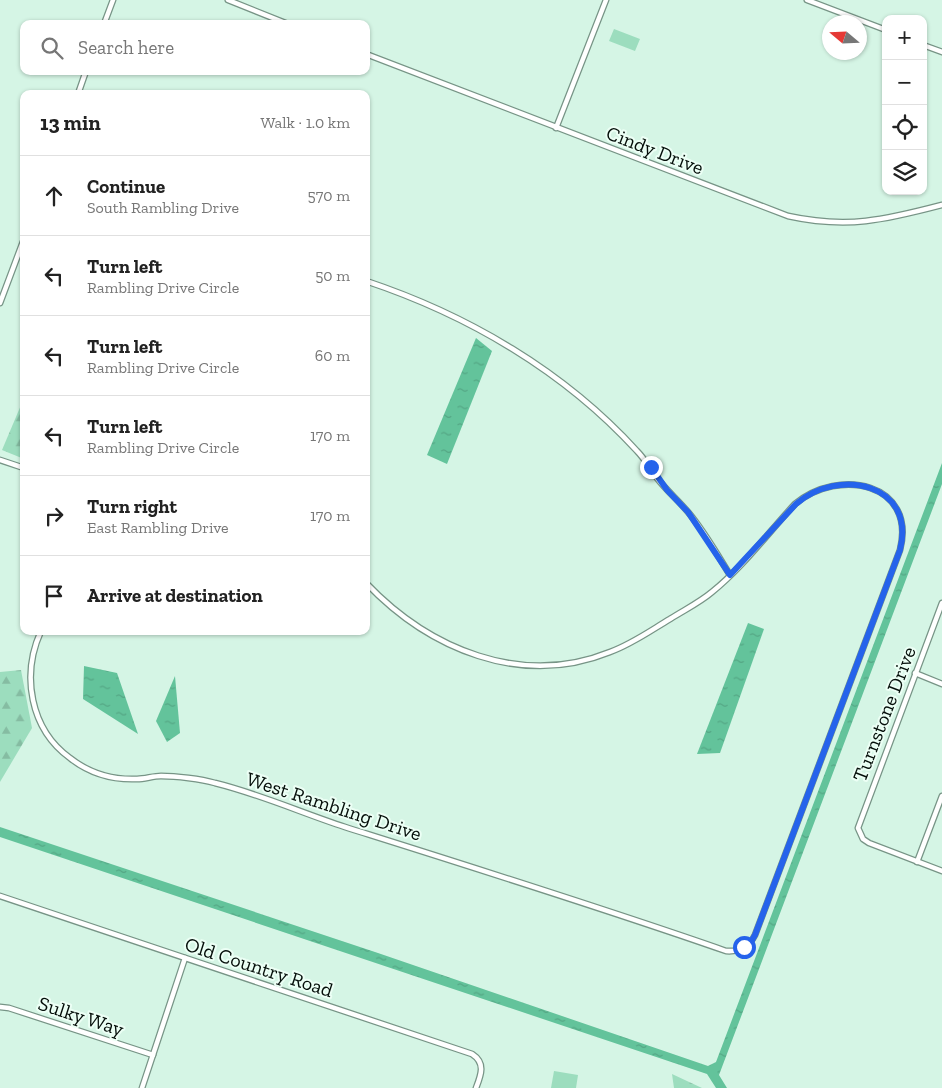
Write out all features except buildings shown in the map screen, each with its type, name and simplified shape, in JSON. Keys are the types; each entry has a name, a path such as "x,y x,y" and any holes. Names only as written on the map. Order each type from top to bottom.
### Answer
{"street":[{"path":"106,20 113,0"},
{"path":"228,0 278,20"},
{"path":"556,128 606,0"},
{"path":"807,0 882,28"},
{"path":"927,46 942,52"},
{"name":"Cindy Drive","path":"370,56 772,212 804,220 837,223 870,222 942,205"},
{"path":"79,90 85,75"},
{"path":"0,303 20,250"},
{"path":"370,281 420,300 471,324 531,361 576,394 638,452 667,490 688,512 730,575 705,597 636,640 610,653 557,666 509,663 460,650 432,636 414,624 388,604 370,587"},
{"path":"0,460 20,467"},
{"name":"West Rambling Drive","path":"40,635 30,668 31,693 36,712 44,729 59,749 86,769 122,779 143,779 161,776 215,783 267,798 342,826 730,951 741,949 748,945 755,935 900,550 903,531 898,512 887,498 870,488 838,484 819,489 807,495 796,504 730,575"},
{"name":"Turnstone Drive","path":"917,862 869,844 860,836 859,824 941,610 942,603"},
{"path":"915,674 942,684"},
{"path":"942,796 917,862 942,871"},
{"name":"Old Country Road","path":"0,896 472,1054 479,1059 482,1066 476,1088"},
{"path":"142,1088 185,958"},
{"name":"Sulky Way","path":"0,1007 9,1008 152,1055"}],"green space":[{"path":"614,29 640,39 635,51 609,41"},
{"path":"20,407 20,457 2,450"},
{"path":"21,670 32,728 0,782 0,672"},
{"path":"554,1071 578,1075 576,1088 551,1088"},
{"path":"672,1074 702,1088 674,1088"}],"water":[{"path":"476,338 492,351 447,464 427,455"},
{"path":"942,463 942,484 719,1075 727,1088 716,1088 707,1074 0,837 0,827 378,953 708,1066 716,1062"},
{"path":"748,623 764,629 720,753 697,754"},
{"path":"84,666 117,673 138,734 83,699"},
{"path":"175,676 180,733 167,742 156,721"}],"route":[{"path":"651,467 656,477 688,512 730,575 796,504 807,495 828,486 852,484 877,491 892,502 902,523 903,535 900,550 755,935 751,942 744,947"}]}
